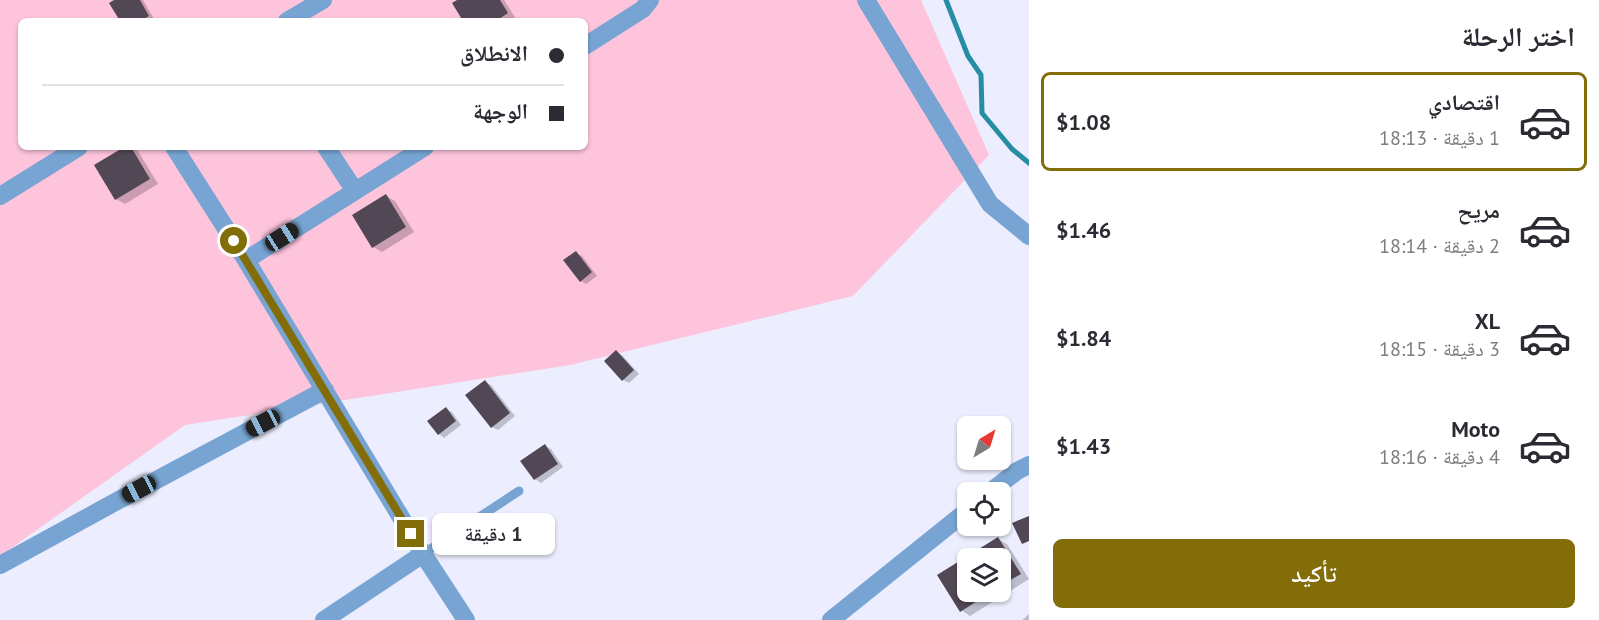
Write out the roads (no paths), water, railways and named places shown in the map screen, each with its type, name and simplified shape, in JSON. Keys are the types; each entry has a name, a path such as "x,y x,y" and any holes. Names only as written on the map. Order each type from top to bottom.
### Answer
{"street":[{"path":"292,18 322,0"},
{"path":"588,44 643,9 650,0"},
{"path":"866,0 990,204 1029,236"},
{"path":"0,196 74,150"},
{"path":"176,150 246,260 423,554 466,620"},
{"path":"328,150 355,191"},
{"path":"246,260 420,150"},
{"path":"0,565 325,390"},
{"path":"1003,482 1029,465"},
{"path":"831,620 957,519"},
{"path":"324,620 423,554"}],"lane":[{"path":"423,554 519,491"}],"waterway":[{"path":"946,0 968,56 981,75 982,113 1012,149 1029,163"}]}
